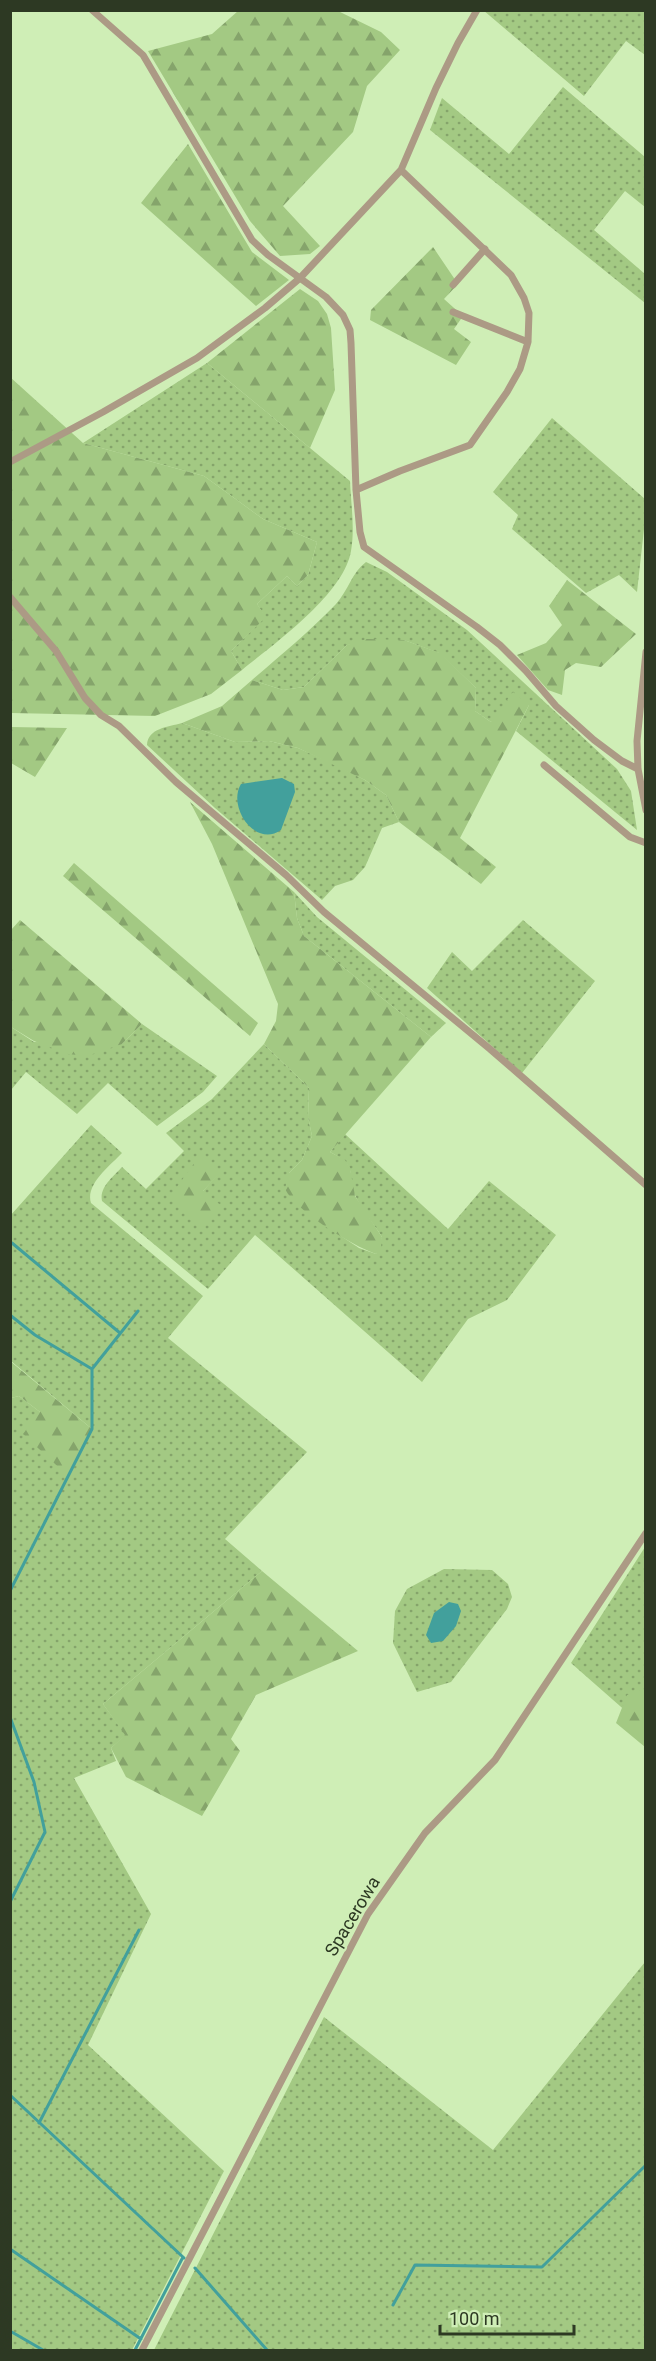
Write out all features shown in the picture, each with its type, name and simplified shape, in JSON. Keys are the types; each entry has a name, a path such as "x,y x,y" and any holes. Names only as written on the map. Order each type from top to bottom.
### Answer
{"street":[{"path":"92,10 143,55 252,240 327,297 343,315 350,330 356,490 360,532 364,547 485,633 526,671 556,706 622,761 638,769"},
{"path":"10,462 197,358 265,308 300,278 400,170 436,88 477,10"},
{"path":"356,490 470,445 520,369 528,342 529,313 512,275 400,170"},
{"path":"453,285 486,249"},
{"path":"453,312 528,342"},
{"path":"10,597 56,651 84,698 101,715 119,726 176,782 286,875 324,912 490,1049 645,1185"},
{"path":"645,652 637,741 638,769 645,810"},
{"path":"544,765 630,837 645,843"},
{"name":"Spacerowa","path":"142,2350 368,1914 425,1833 495,1760 645,1533"}],"green space":[{"path":"483,10 645,11 645,55 626,41 584,96"},
{"path":"238,11 338,11 381,32 400,50 367,86 353,132 283,206 320,246 310,254 280,256 250,221 148,51 212,34"},
{"path":"563,87 645,157 645,207 625,191 594,230 645,274 645,303 430,130 442,98 509,154"},
{"path":"188,144 252,252 289,280 256,306 141,203"},
{"path":"433,247 458,284 444,299 463,316 454,329 471,342 456,365 370,320 371,310"},
{"path":"300,289 318,301 327,314 331,328 335,390 310,448 207,363"},
{"path":"207,363 350,481 353,534 346,567 336,584 306,617 242,670 231,651 265,617 257,604 287,576 297,586 308,575 317,542 263,519 204,476 83,443"},
{"path":"10,377 83,443 204,476 263,519 317,542 308,575 297,586 287,576 257,604 266,617 231,651 242,670 211,694 155,716 11,713"},
{"path":"552,418 645,499 637,592 619,575 586,593 512,529 518,515 493,492"},
{"path":"366,562 387,572 467,630 617,769 631,791 637,830 516,731 529,705 491,722 475,711 476,688 439,653 404,640 347,645 304,687 283,690 252,680 336,604 357,571"},
{"path":"567,580 636,634 601,667 576,663 565,670 562,695 548,690 517,655 546,643 562,625 549,606"},
{"path":"367,639 404,640 440,653 476,688 475,711 491,722 513,692 529,705 460,838 496,867 481,884 399,822 386,795 365,780 298,748 269,741 235,742 182,723 222,706 252,680 283,690 304,687 347,645"},
{"path":"182,723 235,742 269,741 298,748 334,764 365,780 386,795 399,822 382,828 365,867 353,880 335,886 322,900 215,808 147,745 148,739 155,732"},
{"path":"11,727 67,728 35,777 11,763"},
{"path":"190,802 294,892 297,918 304,936 431,1037 330,1152 345,1160 350,1168 355,1196 382,1237 381,1247 376,1254 353,1243 312,1217 291,1198 285,1189 289,1173 302,1160 312,1136 308,1117 309,1088 264,1044 276,1021 278,1004 212,844"},
{"path":"74,863 258,1023 250,1036 63,876"},
{"path":"294,892 317,917 446,1023 431,1037 304,936 297,918"},
{"path":"20,920 142,1024 122,1044 87,1056 68,1054 34,1041 11,1027 11,930"},
{"path":"523,920 595,981 522,1073 427,988 452,952 472,971"},
{"path":"142,1024 217,1076 203,1092 157,1126 108,1083 77,1114 26,1072 11,1090 11,1027 34,1042 122,1044"},
{"path":"264,1044 309,1088 308,1117 312,1136 302,1160 289,1173 317,1220 359,1248 376,1254 382,1237 356,1197 349,1167 330,1152 345,1134 448,1229 489,1181 556,1235 507,1300 468,1319 422,1382 255,1235 208,1289 102,1201 105,1186 122,1167 146,1189 184,1151 166,1133 212,1099","holes":["200,1156 219,1173 203,1191"]},
{"path":"91,1125 122,1153 95,1182 90,1196 91,1203 203,1296 168,1338 307,1452 225,1539 262,1571 103,1704 126,1735 111,1748 116,1761 74,1778 151,1914 88,2045 224,2171 132,2350 11,2350 11,1398 19,1396 40,1412 69,1476 92,1429 11,1361 10,1216"},
{"path":"200,1155 220,1173 203,1191 223,1207 203,1225 176,1204 174,1191"},
{"path":"10,1361 92,1429 69,1477 23,1434 40,1412 19,1396 11,1398"},
{"path":"645,1547 645,1728 571,1663"},
{"path":"444,1569 492,1570 508,1584 512,1597 507,1609 451,1682 417,1692 393,1643 395,1611 407,1589"},
{"path":"262,1571 358,1651 256,1695 231,1739 240,1751 202,1816 126,1777 111,1748 125,1735 103,1704"},
{"path":"646,1689 645,1747 616,1723 627,1695"},
{"path":"645,1962 645,2350 154,2350 324,2017 493,2150"}],"water":[{"path":"282,778 294,784 295,792 281,830 271,834 262,834 246,822 241,813 238,793 241,784"},
{"path":"449,1602 458,1604 461,1611 456,1626 443,1641 431,1643 426,1635 434,1613"}],"waterway":[{"path":"12,1243 120,1333"},
{"path":"10,1591 92,1429 92,1369 138,1311"},
{"path":"10,1315 35,1335 92,1369"},
{"path":"10,1717 34,1782 45,1832 10,1902"},
{"path":"39,2123 139,1930"},
{"path":"10,2095 184,2258"},
{"path":"393,2305 415,2265 542,2267 646,2165"},
{"path":"10,2249 141,2339"},
{"path":"135,2350 183,2257"},
{"path":"195,2268 267,2350"},
{"path":"10,2331 43,2350"}]}
